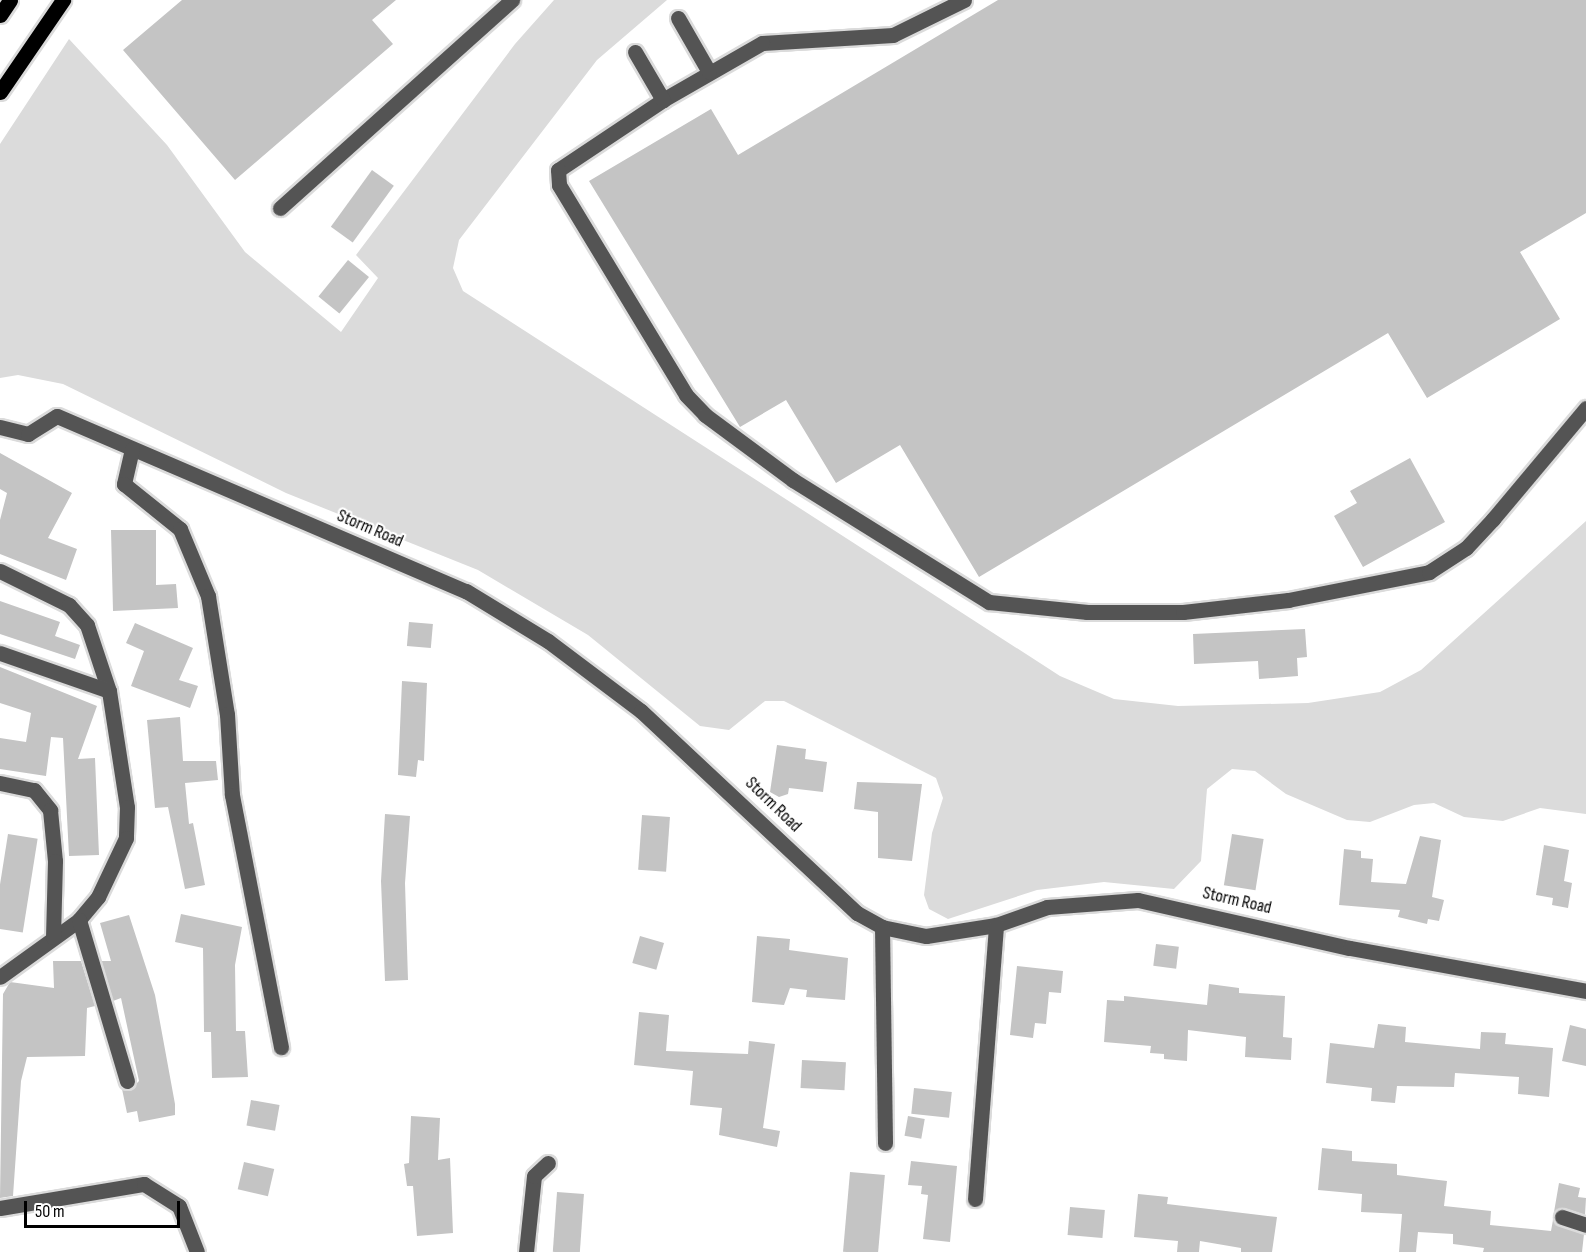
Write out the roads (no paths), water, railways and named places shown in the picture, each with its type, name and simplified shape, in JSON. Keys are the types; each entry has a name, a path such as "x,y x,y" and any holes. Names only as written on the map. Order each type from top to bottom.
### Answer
{"main road":[{"path":"0,15 10,0"},
{"path":"0,92 63,0"}],"street":[{"path":"280,208 512,0"},
{"path":"964,0 893,36 762,43 663,100 558,170 558,178 686,395 705,415 793,480 989,602 1135,615 1183,612 1288,600 1429,572 1466,548 1586,408"},
{"path":"678,18 709,72"},
{"path":"635,52 663,100"},
{"name":"Storm Road","path":"0,427 28,434 57,416 466,591 548,641 690,753 857,913 882,927 926,936 996,925 1047,907 1138,900 1350,948 1586,991"},
{"path":"132,449 124,484 180,529 208,596 226,714 232,795 281,1047"},
{"path":"0,571 79,614 87,625 109,691 127,807 126,838 98,897 79,920 0,977"},
{"path":"0,653 109,691"},
{"path":"0,783 34,790 50,810 55,861 53,938"},
{"path":"79,920 127,1081"},
{"path":"975,1199 996,925"},
{"path":"882,927 885,1143"},
{"path":"526,1252 534,1176 548,1163"},
{"path":"0,1208 144,1184 179,1206 197,1252"},
{"path":"1562,1216 1586,1225"}]}
